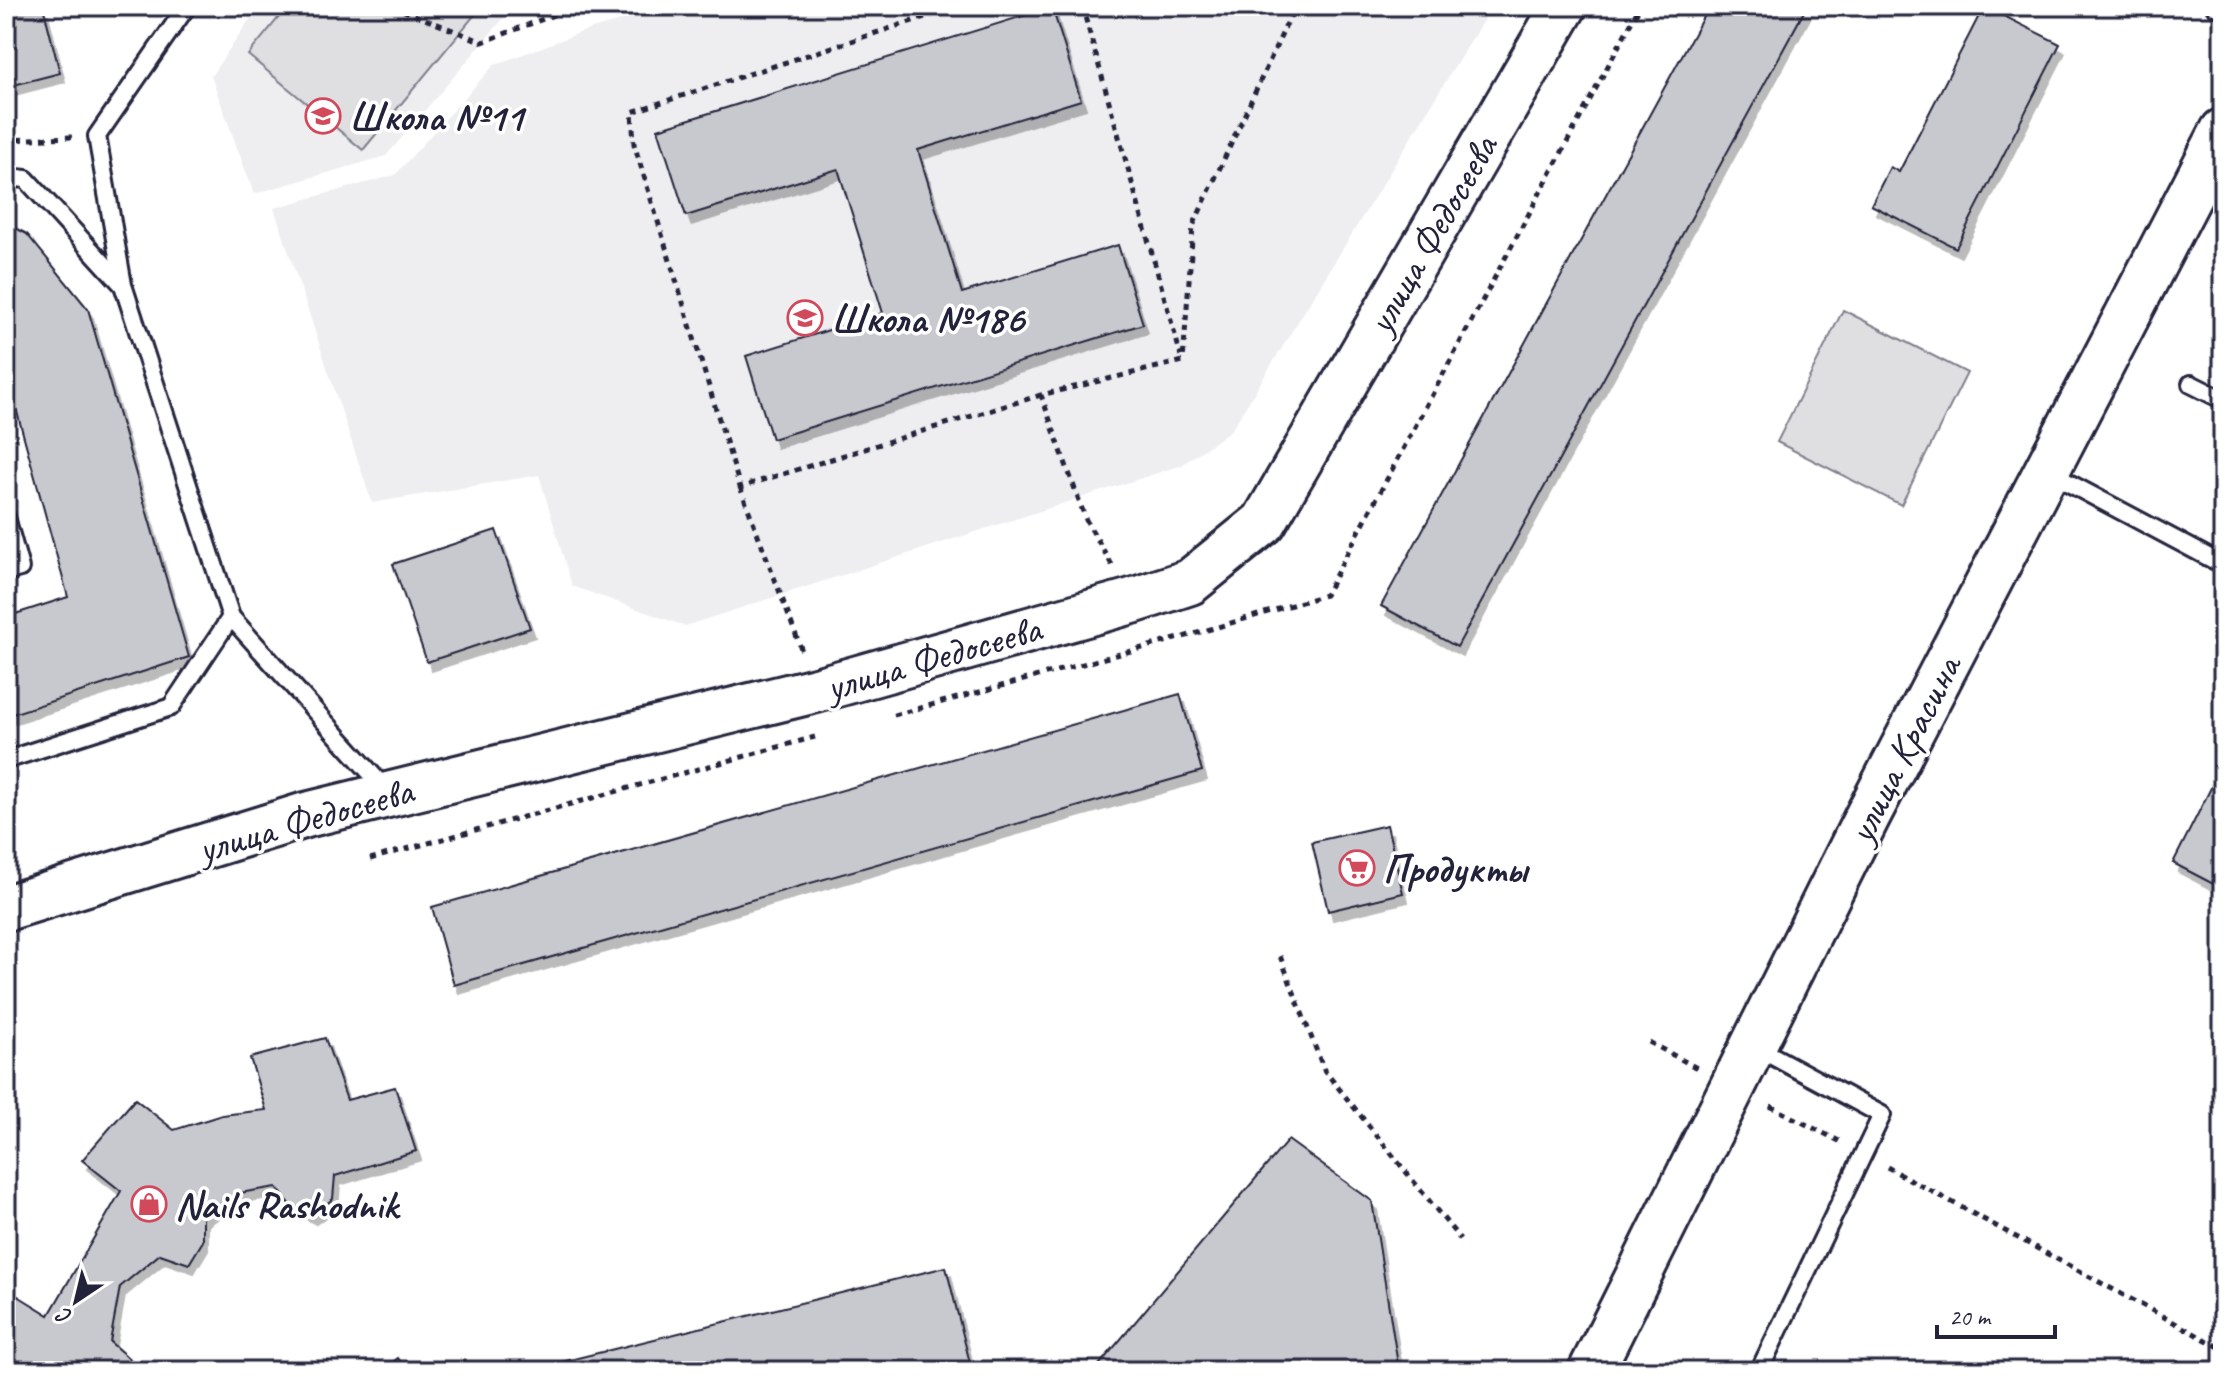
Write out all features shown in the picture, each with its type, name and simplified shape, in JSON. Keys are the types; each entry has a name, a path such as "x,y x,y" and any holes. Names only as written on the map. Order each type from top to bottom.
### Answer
{"street":[{"name":"улица Федосеева","path":"6,908 306,815 816,690 1190,582 1264,522 1564,6"},
{"name":"улица Красина","path":"1591,1371 1867,817 2223,131"}],"lane":[{"path":"187,6 97,136 123,285 231,617 390,794"},
{"path":"2215,6 2223,10"},
{"path":"6,177 26,179 123,285"},
{"path":"2191,384 2223,400"},
{"path":"2047,472 2223,565"},
{"path":"6,517 20,568 6,572"},
{"path":"6,760 171,707 231,617"},
{"path":"1753,1046 1882,1115 1759,1371"}],"path":[{"path":"392,6 483,42 577,6"},
{"path":"816,690 740,487 634,144 632,112 959,6"},
{"path":"1082,6 1183,361"},
{"path":"1183,361 1193,226 1295,6"},
{"path":"894,715 1325,595 1640,6"},
{"path":"6,140 97,136"},
{"path":"740,487 1041,395 1183,361"},
{"path":"1041,395 1086,520 1132,601 1125,652"},
{"path":"370,859 817,736"},
{"path":"1280,956 1324,1070 1460,1239"},
{"path":"1649,1042 2223,1349"}],"shaded area":[{"name":"Школа №11","path":"259,6 528,6 509,12 386,156 254,194 211,76"},
{"path":"288,6 482,6 363,150 248,55"},
{"name":"Школа №186","path":"671,6 1492,6 1232,429 1182,465 685,626 572,586 539,475 372,503 274,208 395,175 494,65 585,31"},
{"path":"1843,310 1967,373 1901,505 1777,442"}],"building":[{"path":"6,6 43,6 60,73 6,87"},
{"path":"1709,6 1807,6 1457,647 1381,606"},
{"path":"1984,6 2060,44 1956,248 1871,205 1890,167 1899,172"},
{"path":"1052,7 1081,100 918,150 962,293 1118,245 1143,324 772,439 746,356 883,313 838,169 686,216 658,129"},
{"path":"6,223 27,234 88,309 189,657 6,716 6,617 68,597 6,372"},
{"path":"496,530 530,628 427,662 393,564"},
{"path":"1180,694 1202,771 454,985 432,907"},
{"path":"2223,764 2223,889 2173,863"},
{"name":"Продукты","path":"1387,825 1403,893 1328,911 1312,842"},
{"path":"325,1038 347,1100 395,1087 416,1151 335,1176 333,1199 311,1215 291,1205 276,1187 234,1194 203,1217 203,1241 189,1264 160,1254 120,1287 110,1342 133,1362 133,1371 6,1371 6,1313 18,1296 49,1315 121,1191 82,1160 135,1099 174,1130 222,1115 266,1110 250,1058"},
{"path":"1288,1140 1372,1201 1399,1371 1094,1371"},
{"path":"946,1267 971,1367 954,1371 525,1371"},
{"path":"398,1358 408,1371 382,1371"}],"place":[{"name":"Школа №11","path":"323,116"},
{"name":"Школа №186","path":"805,318"},
{"name":"Продукты","path":"1357,868"},
{"name":"Nails Rashodnik","path":"149,1204"}]}
